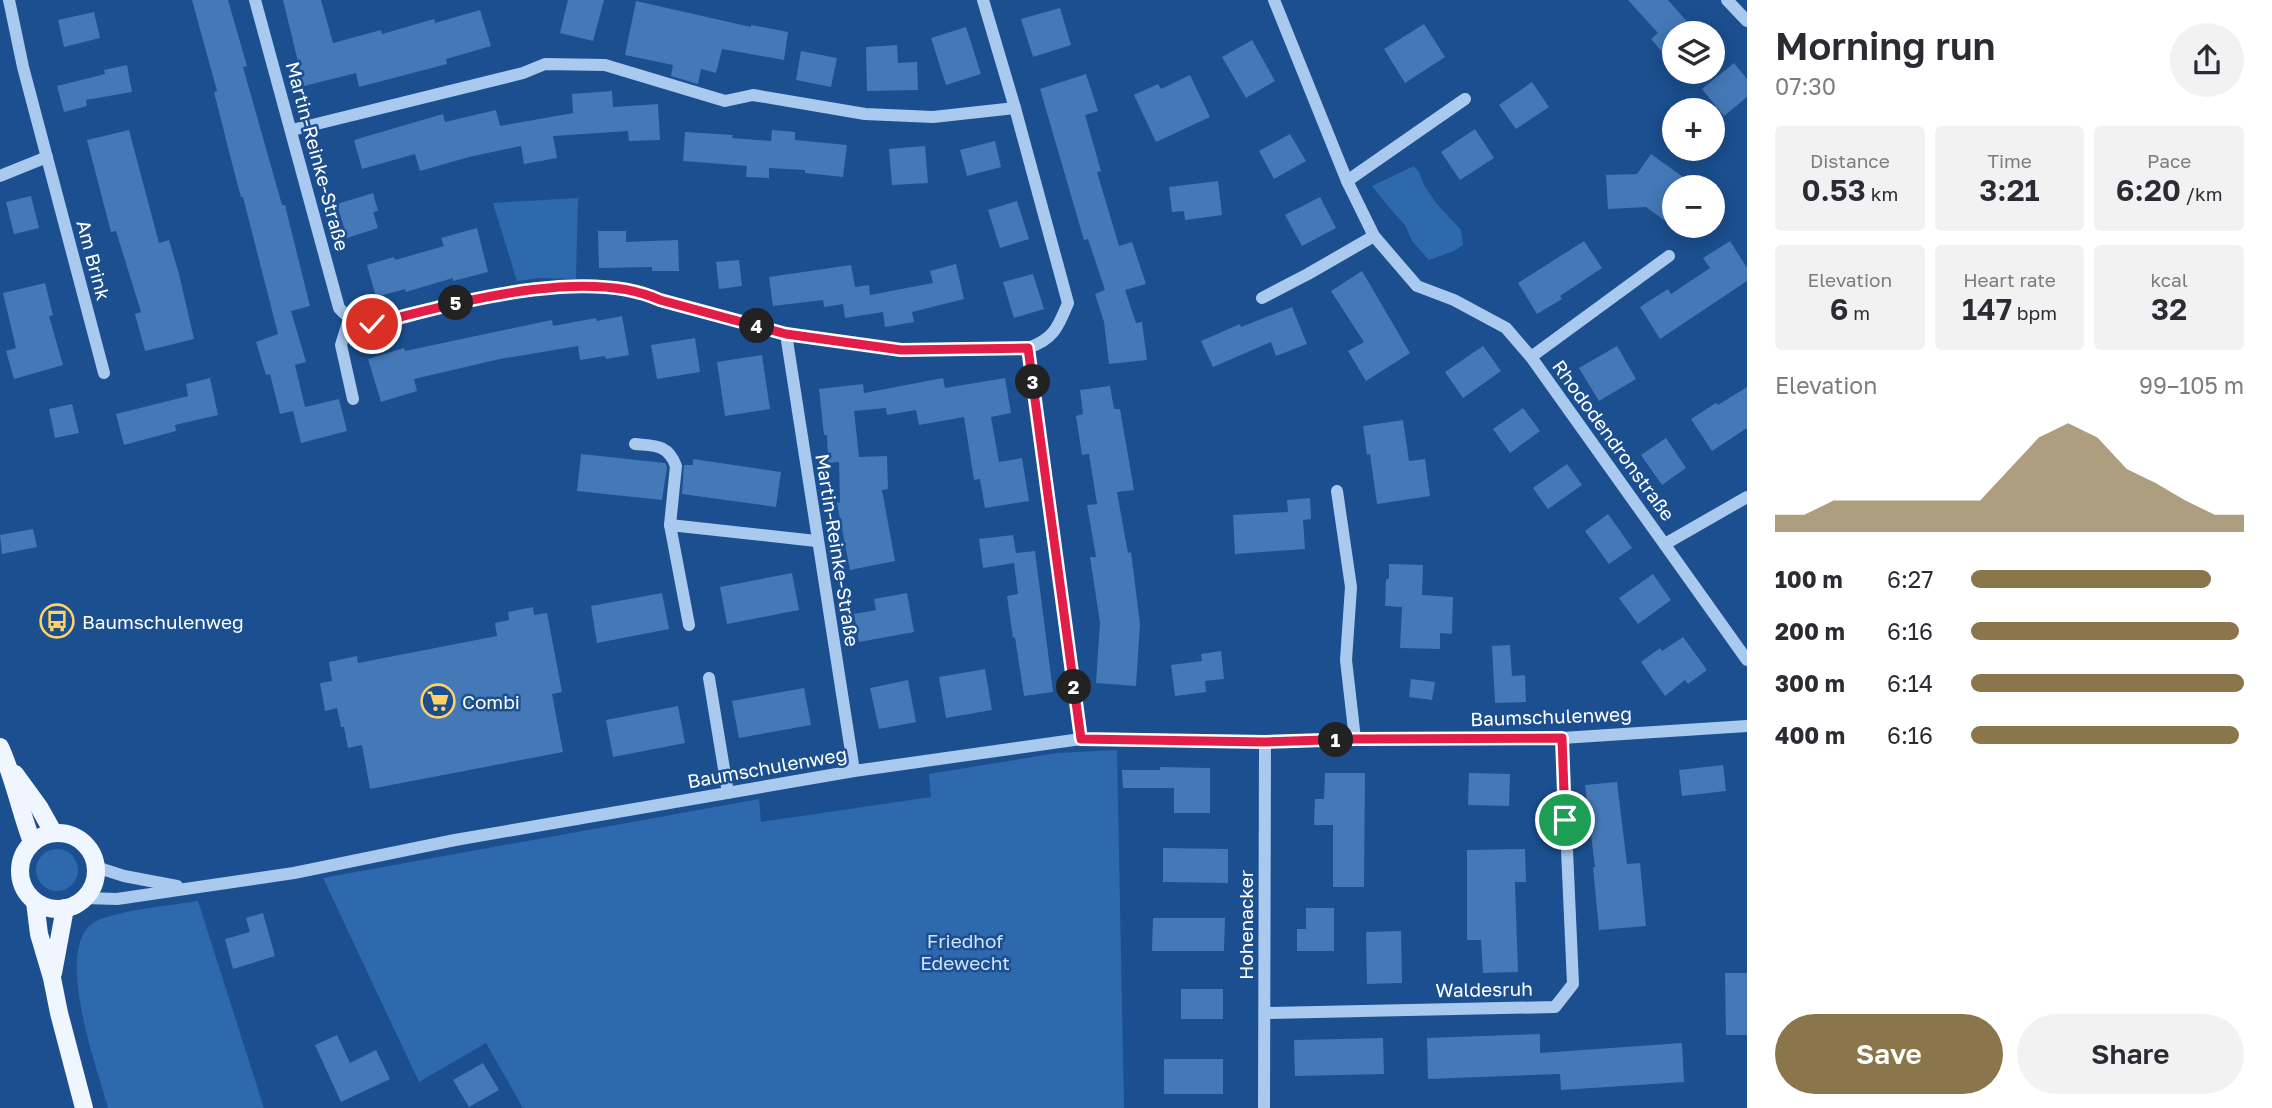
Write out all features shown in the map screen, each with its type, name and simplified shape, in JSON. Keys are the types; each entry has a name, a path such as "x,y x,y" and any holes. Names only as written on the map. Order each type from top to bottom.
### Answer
{"main road":[{"path":"0,747 53,832"},
{"path":"9,765 21,814 32,842"},
{"path":"53,832 77,837 93,856 96,867 92,889 85,898 65,908 55,909 35,902 22,886 20,874 24,852 32,842 53,832"},
{"path":"35,902 39,934 84,1108"},
{"path":"52,978 65,908"}],"street":[{"name":"Am Brink","path":"9,0 23,67 104,373"},
{"name":"Martin-Reinke-Straße","path":"255,0 340,307 349,319"},
{"path":"354,399 341,345 349,319 372,324 456,303 545,287 611,287 649,295 786,334 901,350 1028,348 1044,342 1057,328 1068,303 983,0"},
{"name":"Rhododendronstraße","path":"1274,0 1347,181 1374,236 1417,286 1454,300 1506,328 1531,357 1747,660"},
{"path":"1727,0 1747,21"},
{"path":"292,130 523,74 545,64 605,65 724,101 753,95 865,114 933,117 1015,108"},
{"path":"1347,181 1465,99"},
{"path":"0,176 47,157"},
{"path":"1262,298 1374,236"},
{"name":"Rhododendronstraße","path":"1531,357 1669,256"},
{"name":"Martin-Reinke-Straße","path":"786,334 816,541 854,771"},
{"path":"1028,348 1081,739"},
{"path":"635,444 665,449 676,466 670,525 689,625"},
{"path":"1337,491 1351,587 1346,660 1355,739"},
{"name":"Rhododendronstraße","path":"1665,544 1747,496"},
{"path":"670,525 816,541"},
{"path":"709,678 728,793"},
{"name":"Baumschulenweg","path":"85,898 117,899 294,873 455,840 854,771 1081,739 1265,742 1562,738 1747,726"},
{"name":"Waldesruh","path":"1265,1013 1555,1007 1573,984 1562,738"},
{"name":"Hohenacker","path":"1264,1108 1265,742"},
{"name":"Baumschulenweg","path":"96,867 124,876 190,888"}],"green space":[{"path":"1414,166 1436,203 1461,230 1463,245 1429,260 1412,241 1405,225 1372,186"},
{"path":"578,198 576,279 540,278 517,281 493,203"},
{"name":"Friedhof Edewecht","path":"1117,750 1124,1108 523,1108 486,1043 419,1082 323,878 759,799 761,822 931,797 929,774 1057,753"},
{"path":"57,849 72,855 78,870 72,885 57,891 42,885 36,870 42,855"},
{"path":"198,901 264,1108 108,1108 82,1011 77,958 82,937 93,923 114,915"}],"building":[{"path":"192,0 228,0 247,66 243,67 282,205 285,205 310,306 291,311 306,362 295,365 305,407 339,399 347,431 301,443 293,411 280,414 270,374 266,375 256,342 278,334"},
{"path":"283,0 321,0 333,43 381,30 382,34 434,19 435,23 480,10 491,46 446,59 447,64 359,87 356,73 304,86"},
{"path":"568,0 604,0 593,41 560,33"},
{"path":"1628,0 1668,0 1686,21 1662,21 1662,52 1651,39 1658,33"},
{"path":"636,1 751,27 788,32 784,60 722,49 716,73 701,69 698,84 671,76 673,65 625,55"},
{"path":"1060,8 1071,45 1033,57 1021,19"},
{"path":"94,12 100,38 64,47 58,20"},
{"path":"1424,24 1445,57 1405,83 1384,49"},
{"path":"966,27 981,74 946,85 931,38"},
{"path":"1252,40 1275,81 1246,98 1222,57"},
{"path":"897,45 898,63 917,62 918,90 867,91 866,47"},
{"path":"801,51 837,58 831,87 796,80"},
{"path":"1734,63 1747,79 1747,97 1725,115 1725,98 1709,98 1702,89 1708,84 1725,84 1725,70"},
{"path":"127,65 132,92 86,100 87,106 64,112 57,86 105,74 104,70"},
{"path":"1086,74 1098,111 1085,115 1101,171 1097,172 1119,246 1132,242 1146,284 1125,290 1136,323 1142,322 1147,360 1109,364 1104,322 1095,294 1105,290 1088,239 1084,240 1040,89"},
{"path":"1190,75 1210,117 1156,142 1134,95 1158,84 1161,89"},
{"path":"1532,82 1549,107 1516,129 1499,105"},
{"path":"612,91 613,107 658,104 660,140 629,141 628,131 553,136 557,158 524,164 521,146 420,171 415,154 362,169 354,140 443,114 445,122 496,110 500,126 573,113 572,94"},
{"path":"1475,129 1494,158 1460,180 1441,152"},
{"path":"129,130 159,243 169,240 194,339 145,351 135,314 141,312 116,231 111,232 87,140"},
{"path":"772,130 795,132 795,140 847,145 843,177 805,173 805,170 769,168 769,178 746,177 747,166 683,161 685,132 771,141"},
{"path":"1290,134 1306,161 1274,179 1259,151"},
{"path":"995,141 1001,167 967,176 960,150"},
{"path":"925,146 928,183 892,185 889,149"},
{"path":"1651,154 1680,175 1662,175 1662,219 1646,207 1608,209 1606,175 1637,174"},
{"path":"1218,181 1222,215 1185,220 1184,211 1172,212 1169,187"},
{"path":"373,193 378,211 373,212 378,228 347,238 337,204"},
{"path":"31,196 39,228 14,234 6,202"},
{"path":"1320,197 1336,228 1302,246 1285,215"},
{"path":"1017,201 1029,239 1000,248 988,210"},
{"path":"477,228 488,272 376,297 367,265 444,246 441,238"},
{"path":"598,231 626,231 626,242 678,240 679,271 652,271 652,267 599,268"},
{"path":"1584,241 1602,268 1560,296 1562,299 1537,314 1518,283"},
{"path":"1730,241 1747,268 1747,281 1660,339 1640,307 1668,289 1671,294 1710,268 1703,258"},
{"path":"739,260 742,286 719,289 716,262"},
{"path":"956,264 964,299 912,312 914,322 885,327 883,312 845,318 843,304 824,307 823,300 773,306 769,277 851,265 855,287 869,285 870,295 933,283 930,271"},
{"path":"1362,271 1410,353 1366,381 1348,351 1364,342 1331,291"},
{"path":"1033,274 1044,309 1014,318 1003,282"},
{"path":"45,283 53,315 49,316 63,365 14,379 6,351 16,348 3,293"},
{"path":"1292,307 1307,344 1276,356 1271,342 1213,367 1201,341 1240,324 1241,327"},
{"path":"622,316 629,355 580,360 578,346 500,359 414,379 417,391 381,402 368,359 404,348 405,351 552,320 553,326"},
{"path":"695,338 700,372 657,379 651,345"},
{"path":"1483,346 1501,371 1463,398 1445,372"},
{"path":"1617,346 1636,379 1599,401 1579,368"},
{"path":"762,355 770,409 725,416 717,362"},
{"path":"210,378 218,415 175,425 176,431 124,445 116,414 188,396 186,384"},
{"path":"943,378 945,388 1005,378 1011,413 991,417 999,462 1022,458 1029,501 985,508 980,479 974,480 964,417 919,425 916,410 887,415 886,408 854,411 859,457 887,456 888,489 882,490 895,561 850,570 837,503 840,502 839,462 828,463 827,435 824,435 819,389 863,384 864,393"},
{"path":"1110,386 1114,409 1120,409 1134,490 1117,492 1128,553 1131,552 1140,624 1136,686 1096,683 1100,623 1090,557 1096,557 1087,505 1097,504 1089,454 1082,455 1076,416 1083,414 1080,390"},
{"path":"1747,387 1747,428 1712,451 1691,419"},
{"path":"72,404 79,433 55,438 49,409"},
{"path":"1523,408 1540,431 1510,453 1493,429"},
{"path":"1403,420 1409,461 1425,459 1430,496 1377,504 1363,426"},
{"path":"1666,438 1686,468 1662,485 1641,455"},
{"path":"581,454 665,463 667,467 662,500 577,491"},
{"path":"693,459 781,472 776,507 682,494 684,465 693,465"},
{"path":"1567,464 1582,485 1548,509 1533,488"},
{"path":"1310,498 1311,519 1303,520 1305,549 1235,554 1233,515 1288,512 1287,500"},
{"path":"1608,514 1632,548 1609,564 1585,531"},
{"path":"33,529 37,547 2,554 0,535"},
{"path":"1013,535 1016,553 1035,551 1053,692 1024,696 1007,596 1018,594 1014,563 983,568 979,539"},
{"path":"1389,564 1423,565 1422,595 1453,597 1452,634 1440,633 1440,649 1400,648 1402,607 1385,606"},
{"path":"792,573 799,610 727,624 720,587"},
{"path":"1653,574 1671,600 1638,624 1619,598"},
{"path":"662,593 669,629 597,643 591,606"},
{"path":"907,593 914,632 859,642 854,614 876,610 874,599"},
{"name":"Combi","path":"533,607 534,615 547,613 562,692 552,694 563,752 370,789 362,745 348,748 337,708 325,711 320,683 332,681 329,662 357,656 358,663 497,636 495,623 509,620 508,612"},
{"path":"1683,637 1707,670 1688,684 1685,680 1665,696 1641,662 1660,648 1662,651"},
{"path":"1510,645 1512,676 1525,675 1526,702 1495,703 1492,646"},
{"path":"1221,651 1224,679 1205,681 1206,692 1175,696 1171,665 1202,661 1201,654"},
{"path":"985,669 992,710 946,718 939,677"},
{"path":"1411,679 1435,682 1432,700 1409,697"},
{"path":"908,680 916,722 879,729 870,688"},
{"path":"804,688 811,725 739,738 732,701"},
{"path":"678,706 685,743 613,757 606,720"},
{"path":"1723,765 1726,791 1682,796 1679,770"},
{"path":"1160,767 1210,768 1210,813 1174,813 1174,788 1123,788 1122,770 1160,770"},
{"path":"1325,773 1365,773 1364,887 1333,887 1333,825 1314,825 1315,799 1324,799"},
{"path":"1469,773 1510,774 1509,806 1468,805"},
{"path":"1617,782 1627,864 1640,863 1646,926 1599,930 1585,785"},
{"path":"1163,848 1228,849 1228,883 1163,882"},
{"path":"1525,849 1526,882 1515,882 1518,972 1483,973 1481,940 1467,940 1467,850"},
{"path":"1306,908 1334,908 1334,951 1297,951 1297,929 1306,929"},
{"path":"263,913 275,956 233,969 225,939 250,932 246,918"},
{"path":"1153,918 1225,918 1224,951 1152,951"},
{"path":"1401,931 1402,983 1367,984 1366,932"},
{"path":"1725,973 1747,973 1747,1035 1726,1035"},
{"path":"1181,989 1223,989 1223,1019 1181,1019"},
{"path":"1540,1034 1540,1053 1682,1043 1684,1082 1561,1090 1560,1074 1428,1079 1427,1038"},
{"path":"337,1035 350,1063 376,1050 390,1079 341,1102 315,1045"},
{"path":"1383,1038 1384,1074 1295,1076 1294,1040"},
{"path":"1164,1059 1223,1059 1223,1094 1164,1094"},
{"path":"483,1063 499,1090 469,1107 453,1080"}],"place":[{"name":"Baumschulenweg","path":"57,621"},
{"name":"Combi","path":"438,701"}],"route":[{"path":"372,324 456,303 545,287 611,287 649,295 786,334 901,350 1028,348 1081,739 1265,742 1562,738 1565,820"}]}
